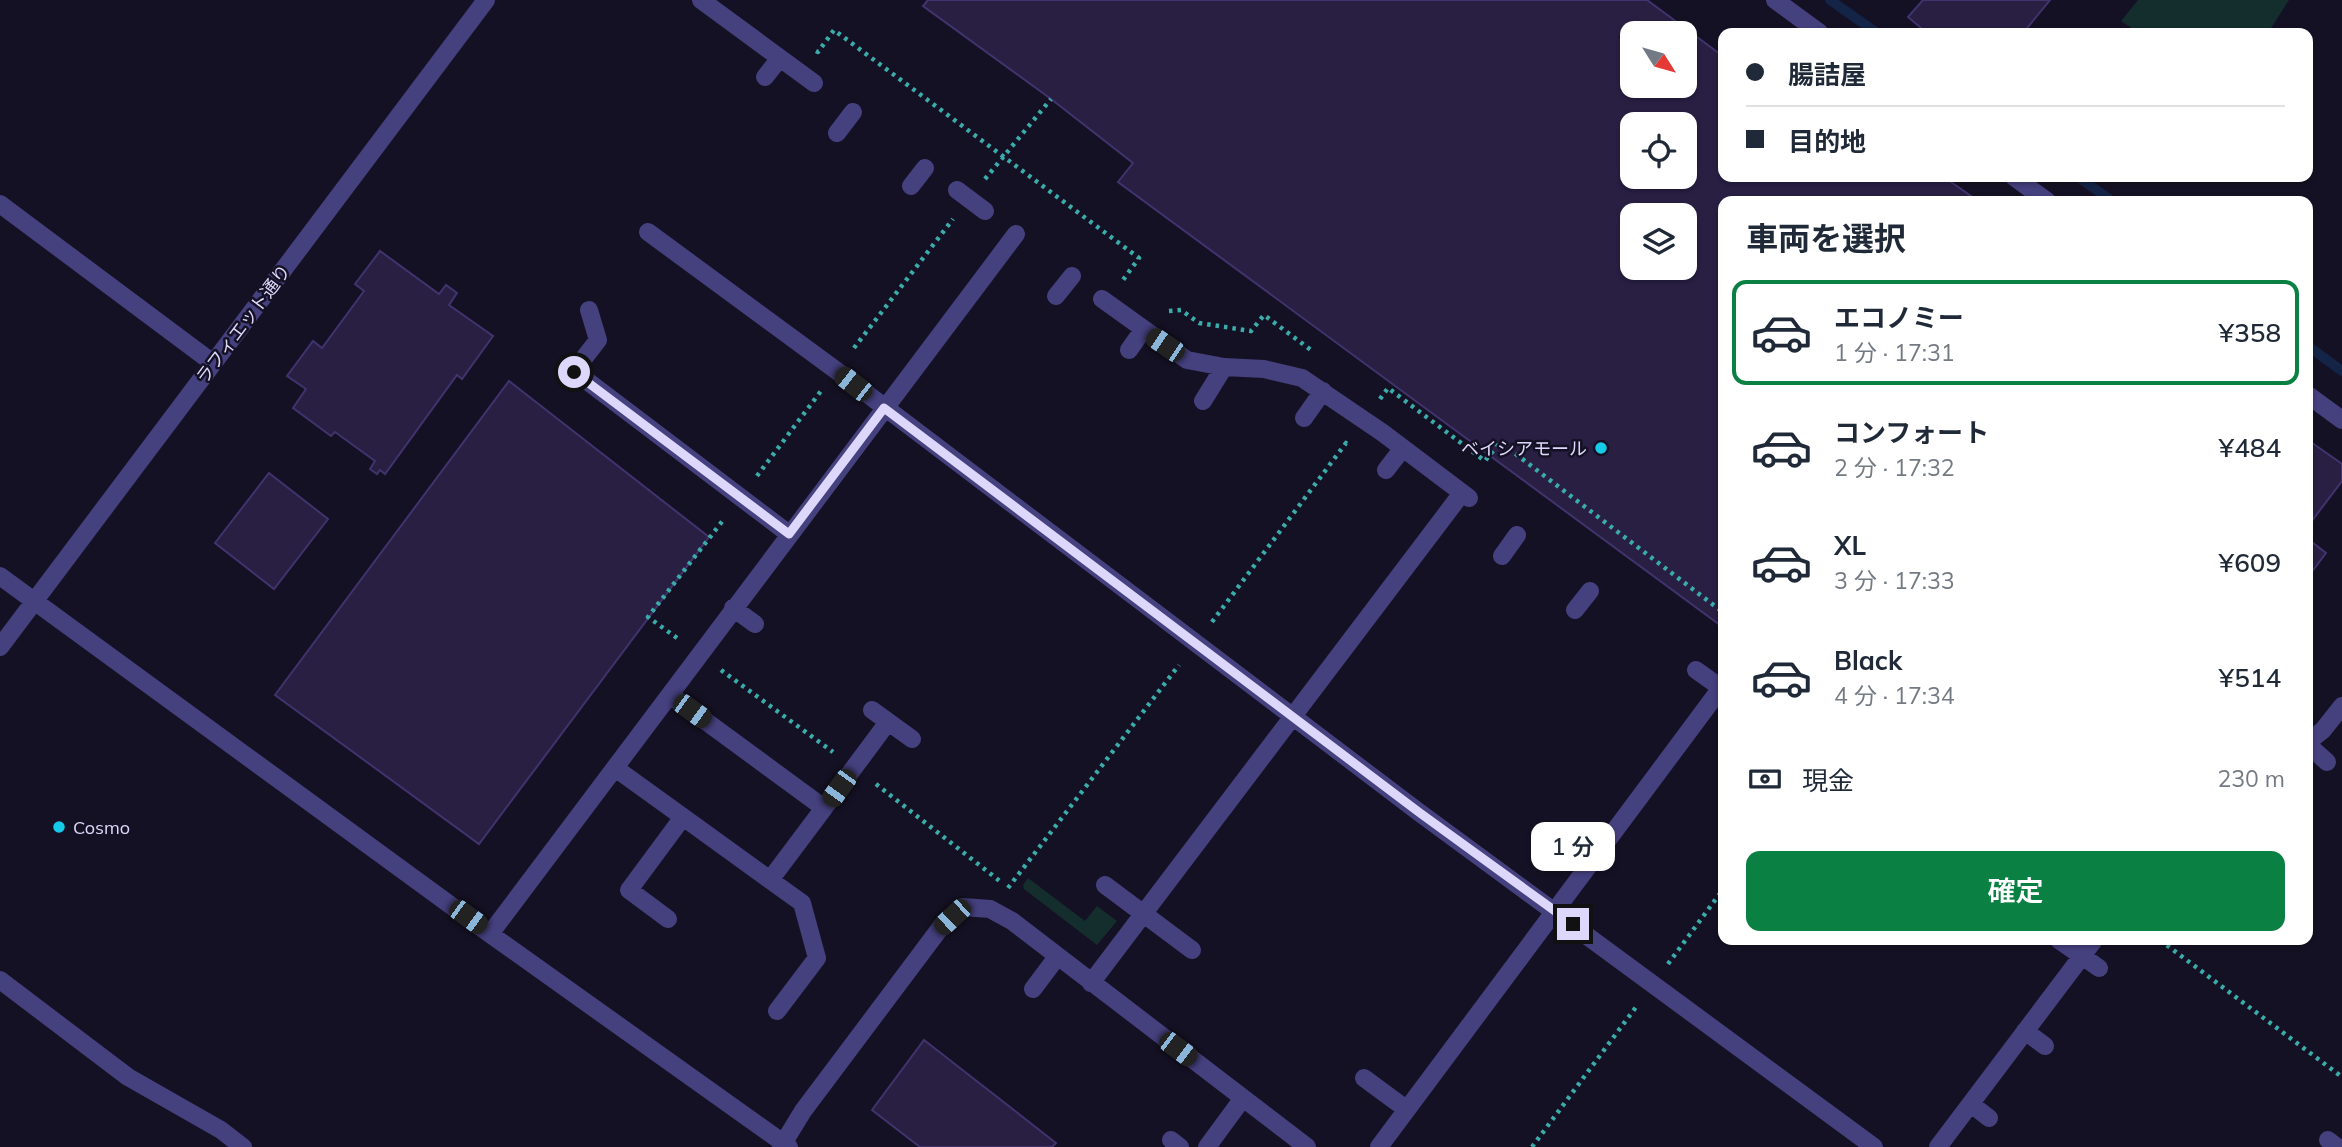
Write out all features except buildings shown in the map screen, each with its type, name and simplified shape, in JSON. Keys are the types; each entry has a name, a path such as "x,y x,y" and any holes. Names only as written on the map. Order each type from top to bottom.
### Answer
{"street":[{"name":"ラフィエット通り","path":"0,648 485,0"},
{"path":"701,0 814,83"},
{"path":"1775,0 1813,28"},
{"path":"765,77 780,58"},
{"path":"837,133 853,112"},
{"path":"911,186 925,168"},
{"path":"2021,182 2040,196"},
{"path":"957,190 985,211"},
{"path":"0,204 214,363"},
{"path":"648,232 1420,813 1874,1147"},
{"path":"490,933 1016,234"},
{"path":"1056,296 1072,276"},
{"path":"1091,983 1293,716 1465,496 1403,448 1302,378 1264,369 1187,360 1102,299"},
{"path":"589,310 598,340 574,372 789,534"},
{"path":"1129,350 1143,330"},
{"path":"1203,401 1224,366"},
{"path":"1304,418 1323,391"},
{"path":"2313,399 2342,420"},
{"path":"1386,470 1403,448"},
{"path":"1502,556 1517,535"},
{"path":"0,576 785,1145 803,1111 941,927 963,907 990,909 1001,915 1307,1147"},
{"path":"1575,610 1590,591"},
{"path":"733,608 755,624"},
{"path":"1696,670 1718,686"},
{"path":"1379,1147 1554,909 1718,694"},
{"path":"670,695 824,808"},
{"path":"2313,739 2342,706"},
{"path":"872,710 912,739"},
{"path":"770,880 888,722"},
{"path":"2313,748 2327,762"},
{"path":"615,768 802,903 817,958 777,1011"},
{"path":"668,919 629,890 684,817"},
{"path":"1105,884 1192,950"},
{"path":"2066,945 2099,968"},
{"path":"1938,1147 2090,945"},
{"path":"1033,989 1057,957"},
{"path":"0,980 128,1077 220,1130 243,1147"},
{"path":"2025,1031 2045,1046"},
{"path":"1364,1078 1406,1109"},
{"path":"1207,1147 1243,1098"},
{"path":"1970,1104 1989,1118"}],"path":[{"path":"818,52 834,30 1003,156"},
{"path":"1532,1147 1718,896"},
{"path":"2167,945 2342,1077"}],"green space":[{"path":"2138,0 2289,0 2271,28 2132,28 2121,21"},
{"path":"1028,878 1085,921 1097,906 1117,921 1097,945 1024,889 1023,885"}],"waterway":[{"path":"1830,0 1870,28"},
{"path":"2085,182 2105,196"},
{"path":"2313,350 2342,371"}],"place":[{"name":"ベイシアモール","path":"1601,448"},
{"name":"Cosmo","path":"59,827"}],"route":[{"path":"574,372 789,534 884,408 1420,813 1573,924"}]}
